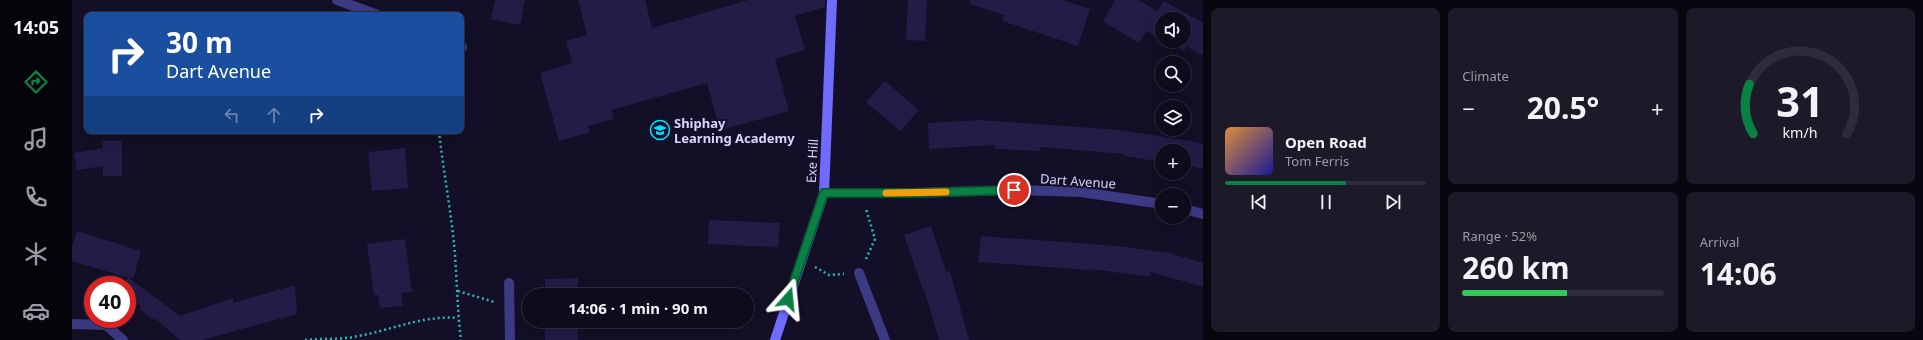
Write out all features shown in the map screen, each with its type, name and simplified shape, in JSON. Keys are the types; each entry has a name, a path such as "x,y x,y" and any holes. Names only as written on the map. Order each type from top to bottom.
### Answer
{"street":[{"path":"337,0 370,12"},
{"name":"Exe Hill","path":"775,340 801,258 824,193 832,0"},
{"name":"Dart Avenue","path":"824,193 1022,190 1081,192 1155,203"},
{"path":"1191,211 1203,214"},
{"path":"859,273 885,340"},
{"path":"509,284 511,307 510,340"},
{"path":"72,324 106,325 123,340"}],"path":[{"path":"439,134 458,291 458,318 461,340"},
{"path":"801,258 830,275 859,273 875,239 861,193"},
{"path":"458,291 511,307"},
{"path":"305,340 357,337 416,321 443,317 458,318"}],"building":[{"path":"495,0 525,0 520,25 491,19"},
{"path":"578,0 645,0 652,28 748,0 825,0 825,7 795,16 805,50 775,59 789,111 720,130 707,83 611,110 614,119 588,126 590,132 559,141 540,73 572,63 566,41 587,35"},
{"path":"908,0 927,0 925,41 906,40"},
{"path":"970,0 1062,0 1090,9 1078,46 1002,21 1004,15 970,4"},
{"path":"1115,0 1138,0 1157,11 1164,1 1184,12 1155,12 1155,36 1146,31 1139,43 1103,21"},
{"path":"1191,16 1203,23 1203,56 1190,48"},
{"path":"1178,48 1186,48 1184,51"},
{"path":"885,81 919,110 900,131 866,102"},
{"path":"979,120 1120,130 1190,141 1203,144 1203,169 1191,166 1191,144 1155,144 1155,161 1124,156 1124,154 1040,147 1040,151 995,149 995,145 929,149 928,123"},
{"path":"103,141 122,141 122,176 103,176 103,166 77,170 74,153 103,148"},
{"path":"405,148 408,188 372,191 368,152"},
{"path":"709,220 780,223 778,247 708,244"},
{"path":"931,226 946,272 950,271 969,340 939,340 924,289 923,290 904,235"},
{"path":"77,231 141,251 134,276 121,276 72,261 72,247"},
{"path":"981,236 1117,246 1169,253 1203,263 1203,287 1151,272 1150,277 1091,269 978,262"},
{"path":"405,239 412,292 401,293 403,306 380,308 378,295 374,295 367,244"},
{"path":"578,278 578,288 545,288 545,279"},
{"path":"136,283 180,316 233,298 233,303 295,285 297,314 202,340 180,340 155,318 153,320 139,309 141,306 136,302"},
{"path":"545,328 578,328 578,340 545,340"}],"slow traffic":[{"path":"886,193 946,192"}],"place":[{"name":"Shiphay Learning Academy","path":"660,130"}],"route":[{"path":"788,299 824,193 913,193 1014,190"}]}
